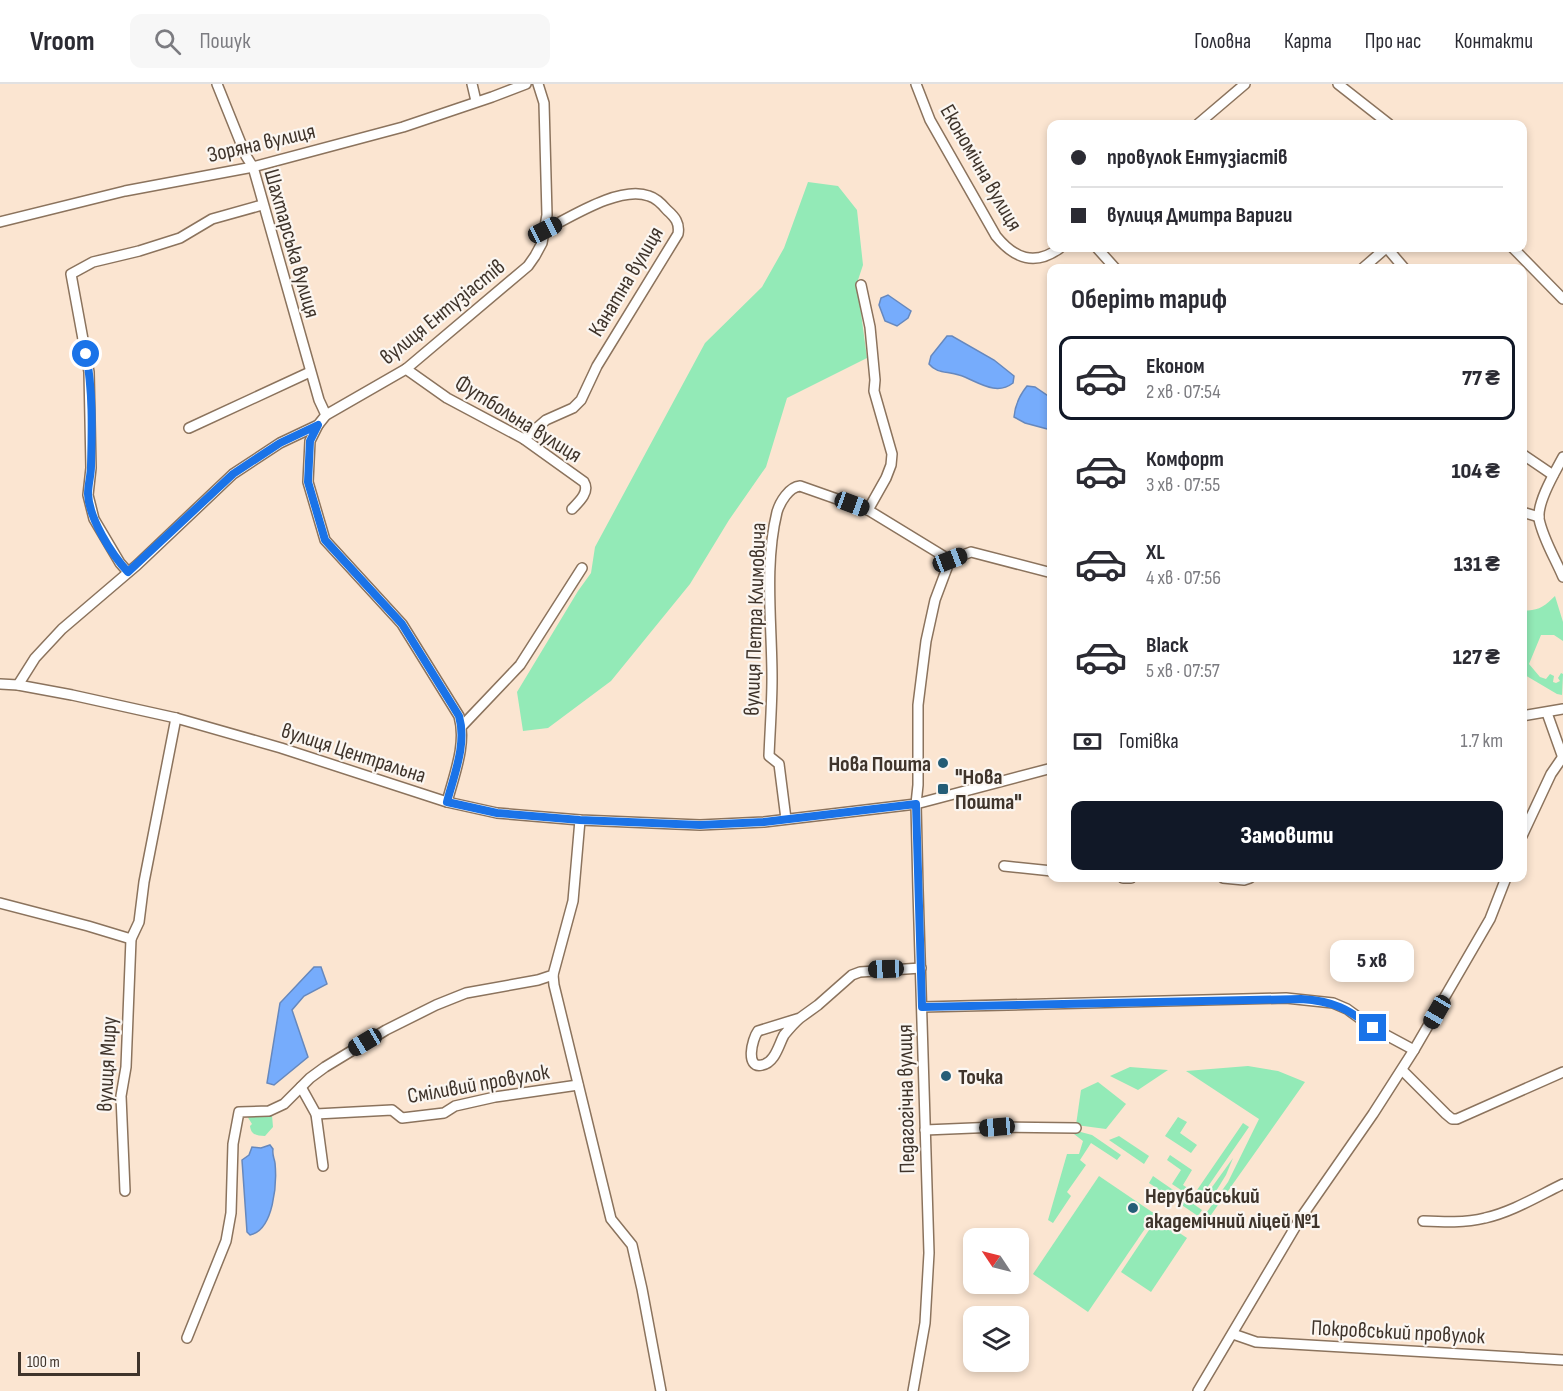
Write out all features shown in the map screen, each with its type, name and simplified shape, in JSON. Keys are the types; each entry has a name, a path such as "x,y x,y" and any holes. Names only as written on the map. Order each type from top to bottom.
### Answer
{"street":[{"name":"Шахтарська вулиця","path":"217,84 252,167 310,372 326,415"},
{"path":"472,84 476,101"},
{"name":"Зоряна вулиця","path":"0,222 125,191 252,167 402,127 526,84"},
{"name":"вулиця Ентузіастів","path":"18,685 35,658 62,629 128,572 233,474 280,443 318,425 326,415 406,369 528,266 542,243 547,214 544,103 538,84"},
{"name":"Економічна вулиця","path":"916,84 930,120 996,236 1006,248 1016,255 1030,258 1053,252"},
{"path":"1203,120 1245,84"},
{"path":"1338,84 1384,120"},
{"name":"Канатна вулиця","path":"524,440 546,420 573,408 581,400 597,366 678,234 679,227 677,221 657,200 640,194 619,196 545,230"},
{"path":"128,572 120,563 94,519 88,495 91,468 89,372 71,274 93,261 139,251 180,238 212,219 262,205"},
{"path":"1101,252 1111,264"},
{"path":"1368,264 1382,252"},
{"path":"1390,252 1401,264"},
{"path":"1517,252 1563,299"},
{"path":"861,285 870,327 874,391 892,454 886,478 868,510"},
{"name":"Футбольна вулиця","path":"406,369 447,398 524,440 585,482 586,490 572,509"},
{"path":"189,428 310,372"},
{"path":"318,425 310,441 308,482 325,540 402,624 450,700 462,726 460,748 447,802"},
{"path":"1527,457 1553,475"},
{"path":"1563,457 1543,497 1539,517 1543,534 1563,577"},
{"name":"вулиця Петра Климовича","path":"786,819 779,764 770,756 772,549 778,510 790,490 800,486 868,510 950,560"},
{"path":"1527,513 1539,517"},
{"path":"916,804 918,705 926,641 934,600 950,560 971,552 1047,572"},
{"path":"462,726 520,665 582,568"},
{"name":"вулиця Центральна","path":"0,684 18,685 176,718 281,748 447,802 497,813 580,820 700,825 786,819 916,804 1047,769"},
{"path":"1527,715 1561,710"},
{"path":"1527,825 1551,774 1563,758 1547,712"},
{"name":"вулиця Миру","path":"125,1191 121,1096 126,1067 131,939 140,922 144,882 176,718"},
{"name":"Педагогічна вулиця","path":"913,1391 928,1293 929,1253 916,804"},
{"name":"Сміливий провулок","path":"580,820 573,901 553,975 611,1219 632,1245 661,1391"},
{"path":"1004,866 1047,870"},
{"path":"1198,1391 1300,1219 1402,1070 1490,920 1504,882"},
{"path":"0,903 131,939"},
{"path":"800,1018 758,1031 752,1043 753,1061 757,1065 769,1062 783,1037 800,1018 852,975 868,970 921,968"},
{"path":"187,1338 226,1241 231,1213 233,1144 239,1112 268,1111 284,1104 325,1067 386,1030 436,1005 466,993 538,980 553,975"},
{"path":"922,1007 1286,998 1316,1000 1333,1003 1347,1009 1373,1028 1414,1050"},
{"path":"1402,1070 1452,1119 1457,1119 1563,1072"},
{"name":"Сміливий провулок","path":"316,1114 392,1110 402,1118 444,1113 455,1106 495,1097 578,1085"},
{"path":"301,1087 316,1114 323,1166"},
{"path":"925,1130 997,1127 1076,1128"},
{"path":"1423,1221 1445,1222 1485,1218 1499,1214 1563,1184"},
{"name":"Покровський провулок","path":"1233,1334 1256,1342 1563,1360"}],"green space":[{"path":"808,182 838,186 857,210 863,265 857,283 867,358 787,398 766,467 729,520 690,584 611,681 548,728 523,731 517,692 591,573 595,547 705,343 762,287 784,248"},
{"path":"1555,596 1563,622 1563,641 1554,635 1541,635 1529,664 1540,677 1546,679 1550,674 1554,676 1553,682 1556,683 1560,681 1558,678 1561,673 1563,674 1562,695 1527,676 1527,610 1540,608"},
{"path":"1248,1066 1278,1071 1305,1082 1206,1222 1202,1219 1228,1182 1259,1119 1186,1071"},
{"path":"1130,1067 1168,1070 1138,1090 1110,1076"},
{"path":"1098,1082 1126,1104 1106,1129 1076,1125 1081,1090"},
{"path":"272,1115 273,1127 265,1136 253,1133 250,1126 252,1124 247,1116"},
{"path":"1178,1117 1187,1122 1180,1133 1197,1145 1191,1153 1165,1136"},
{"path":"1243,1123 1249,1127 1200,1198 1193,1198 1172,1184 1181,1170 1167,1160 1170,1155 1192,1170 1183,1185 1195,1193"},
{"path":"1077,1131 1092,1135 1121,1155 1117,1160 1091,1143 1080,1160 1086,1165 1067,1192 1071,1196 1053,1223 1048,1220 1067,1154 1079,1154 1083,1141 1074,1134"},
{"path":"1119,1136 1149,1156 1144,1164 1109,1140"},
{"path":"1233,1158 1226,1175 1208,1204 1202,1201"},
{"path":"1099,1176 1155,1214 1088,1312 1033,1274"},
{"path":"1153,1176 1202,1210 1198,1216 1149,1183"},
{"path":"1157,1218 1187,1238 1151,1292 1121,1272"}],"water":[{"path":"888,295 911,311 908,318 897,326 885,321 879,305 881,298"},
{"path":"947,336 952,336 994,360 1014,376 1013,383 1006,387 992,388 932,367 929,364 931,356"},
{"path":"1027,386 1035,387 1047,395 1047,429 1025,423 1014,417 1015,408"},
{"path":"314,967 321,967 327,984 304,996 292,1010 308,1057 274,1085 267,1083 280,1003"},
{"path":"270,1145 273,1149 275,1163 272,1205 264,1224 250,1235 247,1232 242,1160 249,1155 252,1147 261,1148"}],"place":[{"name":"Нова Пошта","path":"943,763"},
{"name":"\"Нова Пошта\"","path":"943,789"},
{"name":"Точка","path":"946,1076"},
{"name":"Нерубайський академічний ліцей №1","path":"1133,1208"}],"route":[{"path":"86,354 91,426 91,468 88,495 94,519 120,563 128,572 233,474 280,443 318,425 310,441 308,482 325,540 402,624 459,716 462,726 460,748 447,802 497,813 580,820 700,825 764,822 916,804 922,1007 1286,998 1333,1003 1347,1009 1373,1028"}]}
